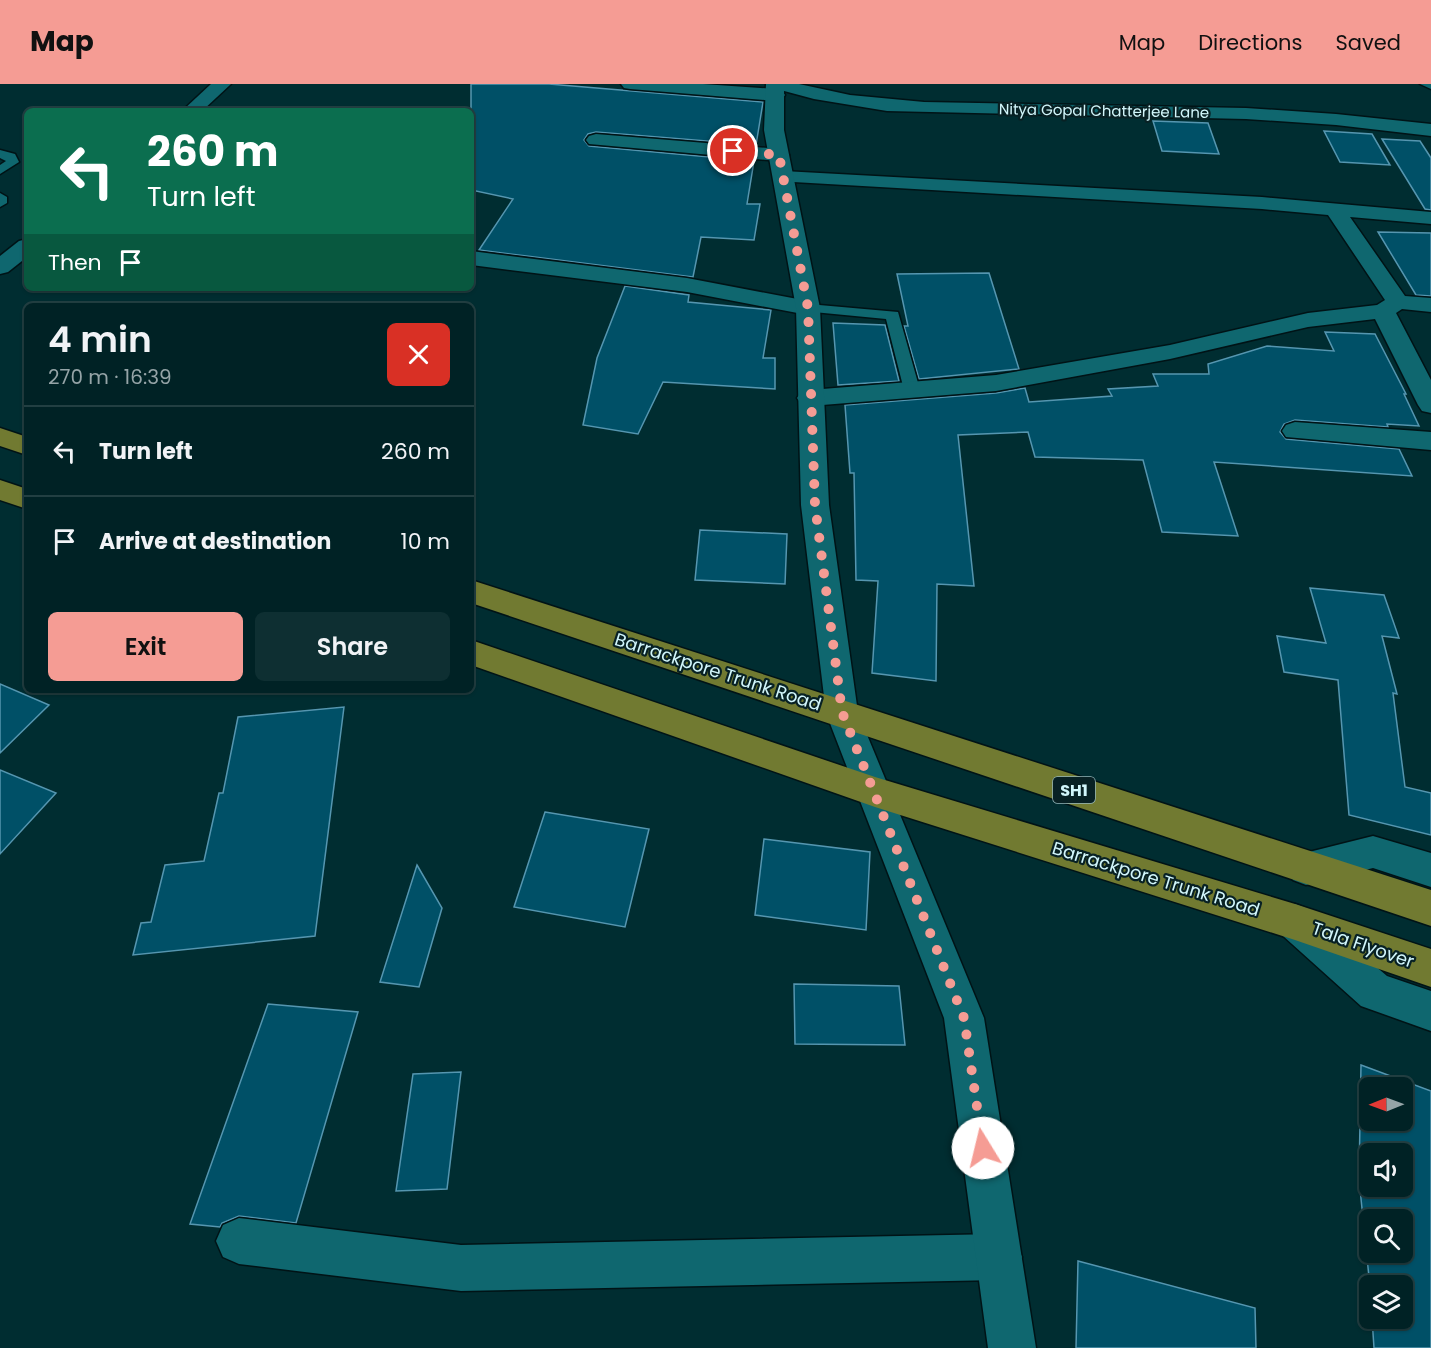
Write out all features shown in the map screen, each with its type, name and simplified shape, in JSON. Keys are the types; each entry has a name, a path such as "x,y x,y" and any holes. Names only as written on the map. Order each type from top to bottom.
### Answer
{"main road":[{"path":"0,437 24,445"},
{"path":"0,490 24,498"},
{"name":"Barrackpore Trunk Road","path":"474,592 842,712 1306,868"},
{"name":"Barrackpore Trunk Road","path":"474,653 874,792 1295,922"},
{"name":"SH1","path":"1306,868 1431,908"},
{"name":"Tala Flyover","path":"1295,922 1431,969"}],"street":[{"path":"194,108 222,84"},
{"name":"Nitya Gopal Chatterjee Lane","path":"630,84 776,88 847,101 932,107 1292,116 1431,130"},
{"path":"776,88 774,130 808,308 815,505 842,712 964,1018 1012,1348"},
{"path":"596,140 781,166 1431,218"},
{"path":"1334,209 1391,306 1431,405"},
{"path":"0,267 24,248"},
{"path":"474,258 687,285 808,308"},
{"path":"810,398 996,383 1170,352 1308,320 1391,306 1431,305"},
{"path":"1295,431 1431,441"},
{"path":"1306,868 1373,852 1431,870"},
{"path":"1295,922 1376,992 1431,1011"},
{"path":"239,1242 461,1268 999,1257"}],"lane":[{"path":"1426,84 1431,86"},
{"path":"0,154 11,157 13,162 0,170"},
{"path":"0,197 0,203"},
{"path":"808,308 893,315 912,390"}],"building":[{"path":"471,84 549,84 763,102 756,145 596,132 588,134 584,140 589,146 754,161 747,204 760,204 754,240 701,237 693,277 479,250 513,199 474,191 474,108 471,108"},
{"path":"1153,121 1208,123 1219,154 1162,151"},
{"path":"1324,131 1372,134 1390,165 1340,162"},
{"path":"1382,139 1420,141 1431,158 1431,210 1425,209"},
{"path":"1378,232 1431,233 1431,296 1416,295"},
{"path":"989,273 1019,369 919,379 904,326 908,326 897,274"},
{"path":"625,286 689,295 688,302 771,310 763,358 775,358 775,389 663,382 638,434 583,425 597,358"},
{"path":"833,323 885,325 899,381 838,385"},
{"path":"1325,332 1375,334 1406,394 1404,394 1419,426 1387,424 1388,427 1295,420 1284,424 1280,432 1286,439 1399,449 1412,476 1214,462 1238,536 1162,532 1143,460 1035,457 1028,432 958,435 974,586 937,584 936,681 872,673 878,581 856,580 854,473 850,473 845,405 996,393 1025,388 1029,402 1112,396 1108,389 1158,386 1153,374 1209,374 1208,364 1267,346 1334,351"},
{"path":"700,530 787,534 785,584 695,580"},
{"path":"1310,588 1384,595 1399,638 1382,636 1397,694 1393,693 1405,787 1431,793 1431,835 1349,815 1338,680 1284,672 1277,636 1326,643"},
{"path":"0,684 49,705 0,753"},
{"path":"344,707 315,936 133,955 141,923 151,922 165,865 204,861 219,793 223,793 238,717"},
{"path":"0,770 56,793 0,854"},
{"path":"545,812 649,829 625,927 514,907"},
{"path":"764,839 870,852 866,930 755,915"},
{"path":"417,865 442,908 419,987 380,982"},
{"path":"794,984 899,986 905,1045 795,1044"},
{"path":"268,1004 358,1012 296,1223 239,1216 222,1223 220,1227 190,1224"},
{"path":"1361,1065 1393,1077 1361,1077"},
{"path":"461,1072 447,1189 396,1191 413,1074"},
{"path":"1413,1084 1431,1091 1431,1348 1374,1348 1373,1329 1413,1329 1413,1275 1369,1275 1368,1263 1413,1263 1413,1209 1362,1209 1361,1197 1413,1197 1413,1143 1360,1143 1360,1131 1413,1131"},
{"path":"1078,1261 1255,1308 1256,1348 1076,1348"}],"route":[{"path":"733,151 779,155 808,308 815,505 842,712 964,1018 983,1148"}]}
